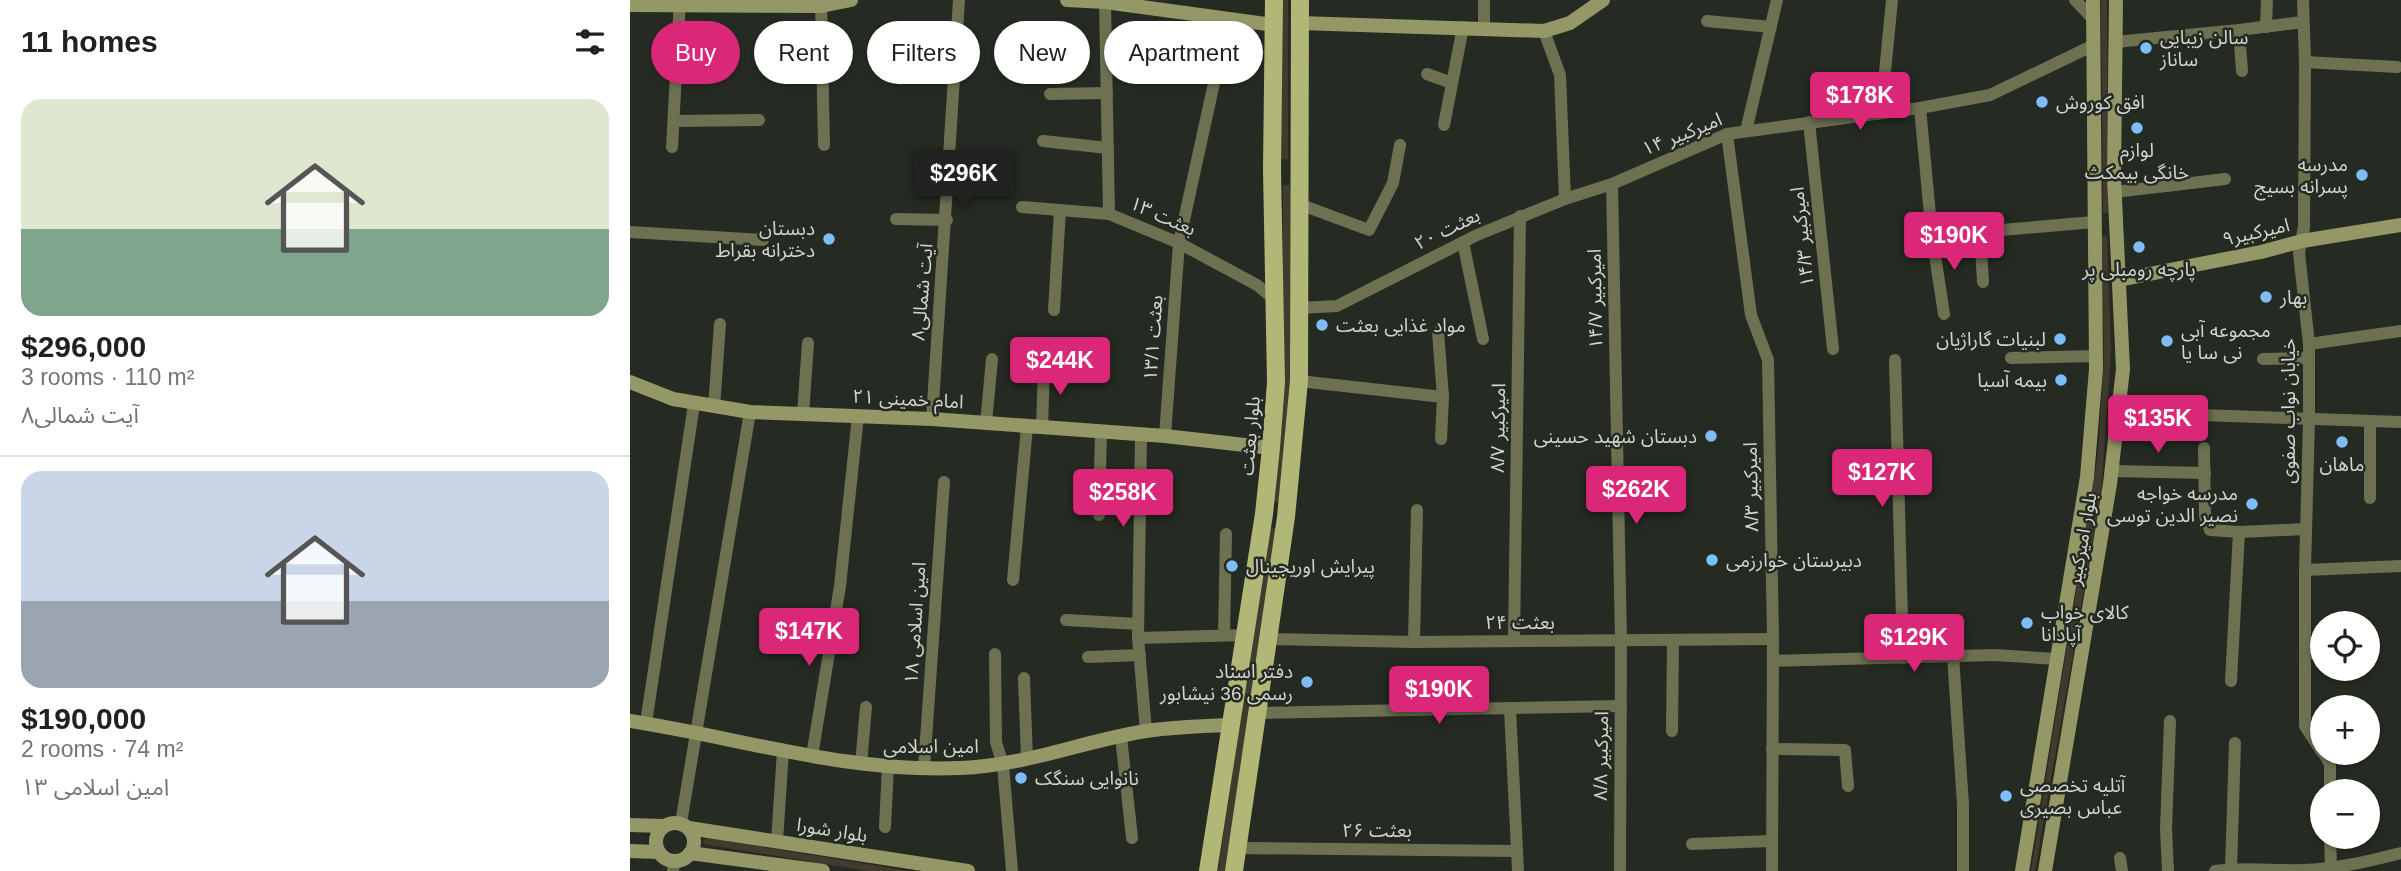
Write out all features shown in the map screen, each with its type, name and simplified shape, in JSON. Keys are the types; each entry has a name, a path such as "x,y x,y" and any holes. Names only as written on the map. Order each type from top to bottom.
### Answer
{"main road":[{"path":"630,5 680,2 821,3 851,0"},
{"path":"1067,0 1105,2 1274,25"},
{"name":"بلوار بعثت","path":"1209,863 1264,514 1276,382 1272,169 1274,0"},
{"path":"1234,871 1244,848 1255,713 1286,517 1299,381 1300,0"},
{"path":"1300,23 1544,31 1570,23 1603,0"},
{"name":"بلوار امیرکبیر","path":"2022,871 2087,477 2096,356 2093,0"},
{"name":"بلوار امیرکبیر","path":"2045,871 2119,423 2123,369 2115,192 2116,0"},
{"path":"1272,169 1298,171"},
{"name":"امیرکبیر۹","path":"2119,280 2302,241 2401,225"},
{"name":"امام خمینی ۲۱","path":"630,382 673,399 750,412 932,419 1165,436 1271,448"},
{"name":"امین اسلامی","path":"630,721 861,764 924,768 1003,765 1146,731 1231,725"},
{"path":"630,825 663,826 672,822 685,825 694,836 694,845 691,853 673,866 659,852 656,843 657,834 663,826"},
{"name":"بلوار شورا","path":"685,825 968,871"},
{"path":"2028,836 2050,842"},
{"path":"630,851 659,852"},
{"path":"691,853 822,871"},
{"path":"1199,871 1209,863"}],"street":[{"name":"آیت شمالی۸","path":"932,419 947,220 959,0"},
{"path":"1484,0 1484,27"},
{"path":"1746,131 1777,0"},
{"path":"1881,113 1892,0"},
{"path":"2075,0 2092,18"},
{"path":"2266,27 2267,0"},
{"name":"خیابان نواب صفوی","path":"2303,0 2304,227 2299,253 2309,344 2305,726 2310,734"},
{"path":"672,147 680,2"},
{"path":"1105,2 1109,214"},
{"path":"821,3 824,145"},
{"name":"بعثت ۱۳/۱","path":"1165,436 1179,243 1228,19"},
{"path":"1707,21 1771,27"},
{"path":"2115,42 2303,22"},
{"path":"1444,125 1463,27"},
{"path":"2239,30 2242,71"},
{"path":"1544,31 1560,75 1564,199"},
{"name":"امیرکبیر ۱۴","path":"1612,184 1727,134 1920,108 1990,95 2092,46"},
{"path":"2305,62 2398,67"},
{"path":"1427,74 1452,83"},
{"path":"1050,94 1107,93"},
{"path":"1920,108 1932,236 1944,314"},
{"path":"674,121 759,120"},
{"name":"امیرکبیر ۱۴/۳","path":"1809,122 1832,349"},
{"name":"امیرکبیر ۸/۳","path":"1727,134 1751,316 1768,360 1773,639 1772,871"},
{"path":"1043,141 1108,148"},
{"path":"1299,204 1369,230 1393,183 1400,145"},
{"path":"2115,192 2225,180"},
{"name":"بعثت ۲۰","path":"1300,308 1338,306 1520,216 1612,184"},
{"name":"امیرکبیر ۱۴/۷","path":"1612,184 1621,640"},
{"name":"بعثت ۱۳","path":"1022,208 1109,214 1179,243 1257,285 1275,300"},
{"path":"1054,310 1060,210"},
{"name":"امیرکبیر ۸/۷","path":"1514,641 1520,216"},
{"path":"896,219 947,220"},
{"path":"1932,236 2094,222"},
{"path":"630,232 763,240"},
{"path":"1980,232 1983,282"},
{"path":"1463,242 1483,339"},
{"path":"714,407 720,324"},
{"path":"2309,344 2401,331"},
{"path":"1438,332 1443,397 1441,439"},
{"path":"803,414 808,342"},
{"path":"2011,358 2096,356"},
{"path":"2263,359 2309,358"},
{"path":"986,423 992,359"},
{"path":"1895,360 1903,657"},
{"path":"1042,428 1044,366"},
{"path":"1299,381 1443,397"},
{"path":"646,723 694,404"},
{"path":"685,825 697,733 750,412"},
{"path":"2119,423 2142,413 2401,422"},
{"path":"812,756 839,586 858,416"},
{"path":"2370,422 2370,498"},
{"path":"1013,580 1027,427"},
{"path":"1099,515 1101,432"},
{"path":"1141,435 1138,631 1146,731"},
{"path":"2204,448 2205,516 2210,530 2239,532 2306,529"},
{"path":"2112,471 2205,473"},
{"name":"امین اسلامی ۱۸","path":"924,768 944,482"},
{"path":"1414,642 1417,510"},
{"path":"2231,681 2239,532"},
{"path":"1224,635 1226,534"},
{"path":"2305,570 2401,566"},
{"path":"1066,620 1138,631 1246,635"},
{"name":"بعثت ۲۴","path":"1268,639 1414,642 1773,639"},
{"name":"امیرکبیر ۸/۸","path":"1620,871 1621,640"},
{"path":"1672,731 1673,640"},
{"path":"995,654 996,742 1003,765 1012,871"},
{"path":"1088,657 1140,654"},
{"path":"1773,661 1993,655 2057,659"},
{"path":"1953,656 1963,804 1963,871"},
{"path":"1024,678 1027,759"},
{"path":"1255,713 1621,706"},
{"path":"861,764 866,707"},
{"path":"1510,709 1518,871"},
{"path":"2168,871 2166,829 2170,721"},
{"path":"1121,737 1132,838"},
{"path":"2231,869 2235,743"},
{"path":"1772,749 1845,750 1848,786"},
{"path":"777,841 783,751"},
{"path":"886,827 888,766"},
{"path":"1692,844 1771,841"},
{"name":"بعثت ۲۶","path":"1244,848 1517,850"},
{"path":"2330,849 2331,868"},
{"path":"2215,871 2331,868 2401,853"}],"shaded area":[{"path":"1281,0 1288,0 1288,160 1281,159"},
{"path":"2101,0 2107,0 2108,213 2103,213"},
{"path":"1283,185 1290,185 1290,407 1279,503 1273,500 1283,354"},
{"path":"2102,236 2107,236 2111,352 2101,492 2035,871 2031,871 2098,454 2104,357"},
{"path":"1269,527 1276,528 1225,871 1218,871"},
{"path":"707,838 910,871 867,871 704,844 703,841"}],"place":[{"name":"سالن زیبایی ساناز","path":"2146,48"},
{"name":"افق کوروش","path":"2042,102"},
{"name":"لوازم خانگی بیمکث","path":"2137,128"},
{"name":"مدرسه پسرانه بسیج","path":"2362,175"},
{"name":"دبستان دخترانه بقراط","path":"829,239"},
{"name":"پارچه رومبلی پر","path":"2139,247"},
{"name":"بهار","path":"2266,297"},
{"name":"مواد غذایی بعثت","path":"1322,325"},
{"name":"لبنیات گاراژیان","path":"2060,339"},
{"name":"مجموعه آبی نی سا یا","path":"2167,341"},
{"name":"بیمه آسیا","path":"2061,380"},
{"name":"دبستان شهید حسینی","path":"1711,436"},
{"name":"ماهان","path":"2342,442"},
{"name":"مدرسه خواجه نصیر الدین توسی","path":"2252,504"},
{"name":"دبیرستان خوارزمی","path":"1712,560"},
{"name":"پیرایش اوریجینال","path":"1232,566"},
{"name":"کالای خواب آپادانا","path":"2027,623"},
{"name":"دفتر اسناد رسمی 36 نیشابور","path":"1307,682"},
{"name":"نانوایی سنگک","path":"1021,778"},
{"name":"آتلیه تخصصی عباس بصیری","path":"2006,796"}]}
